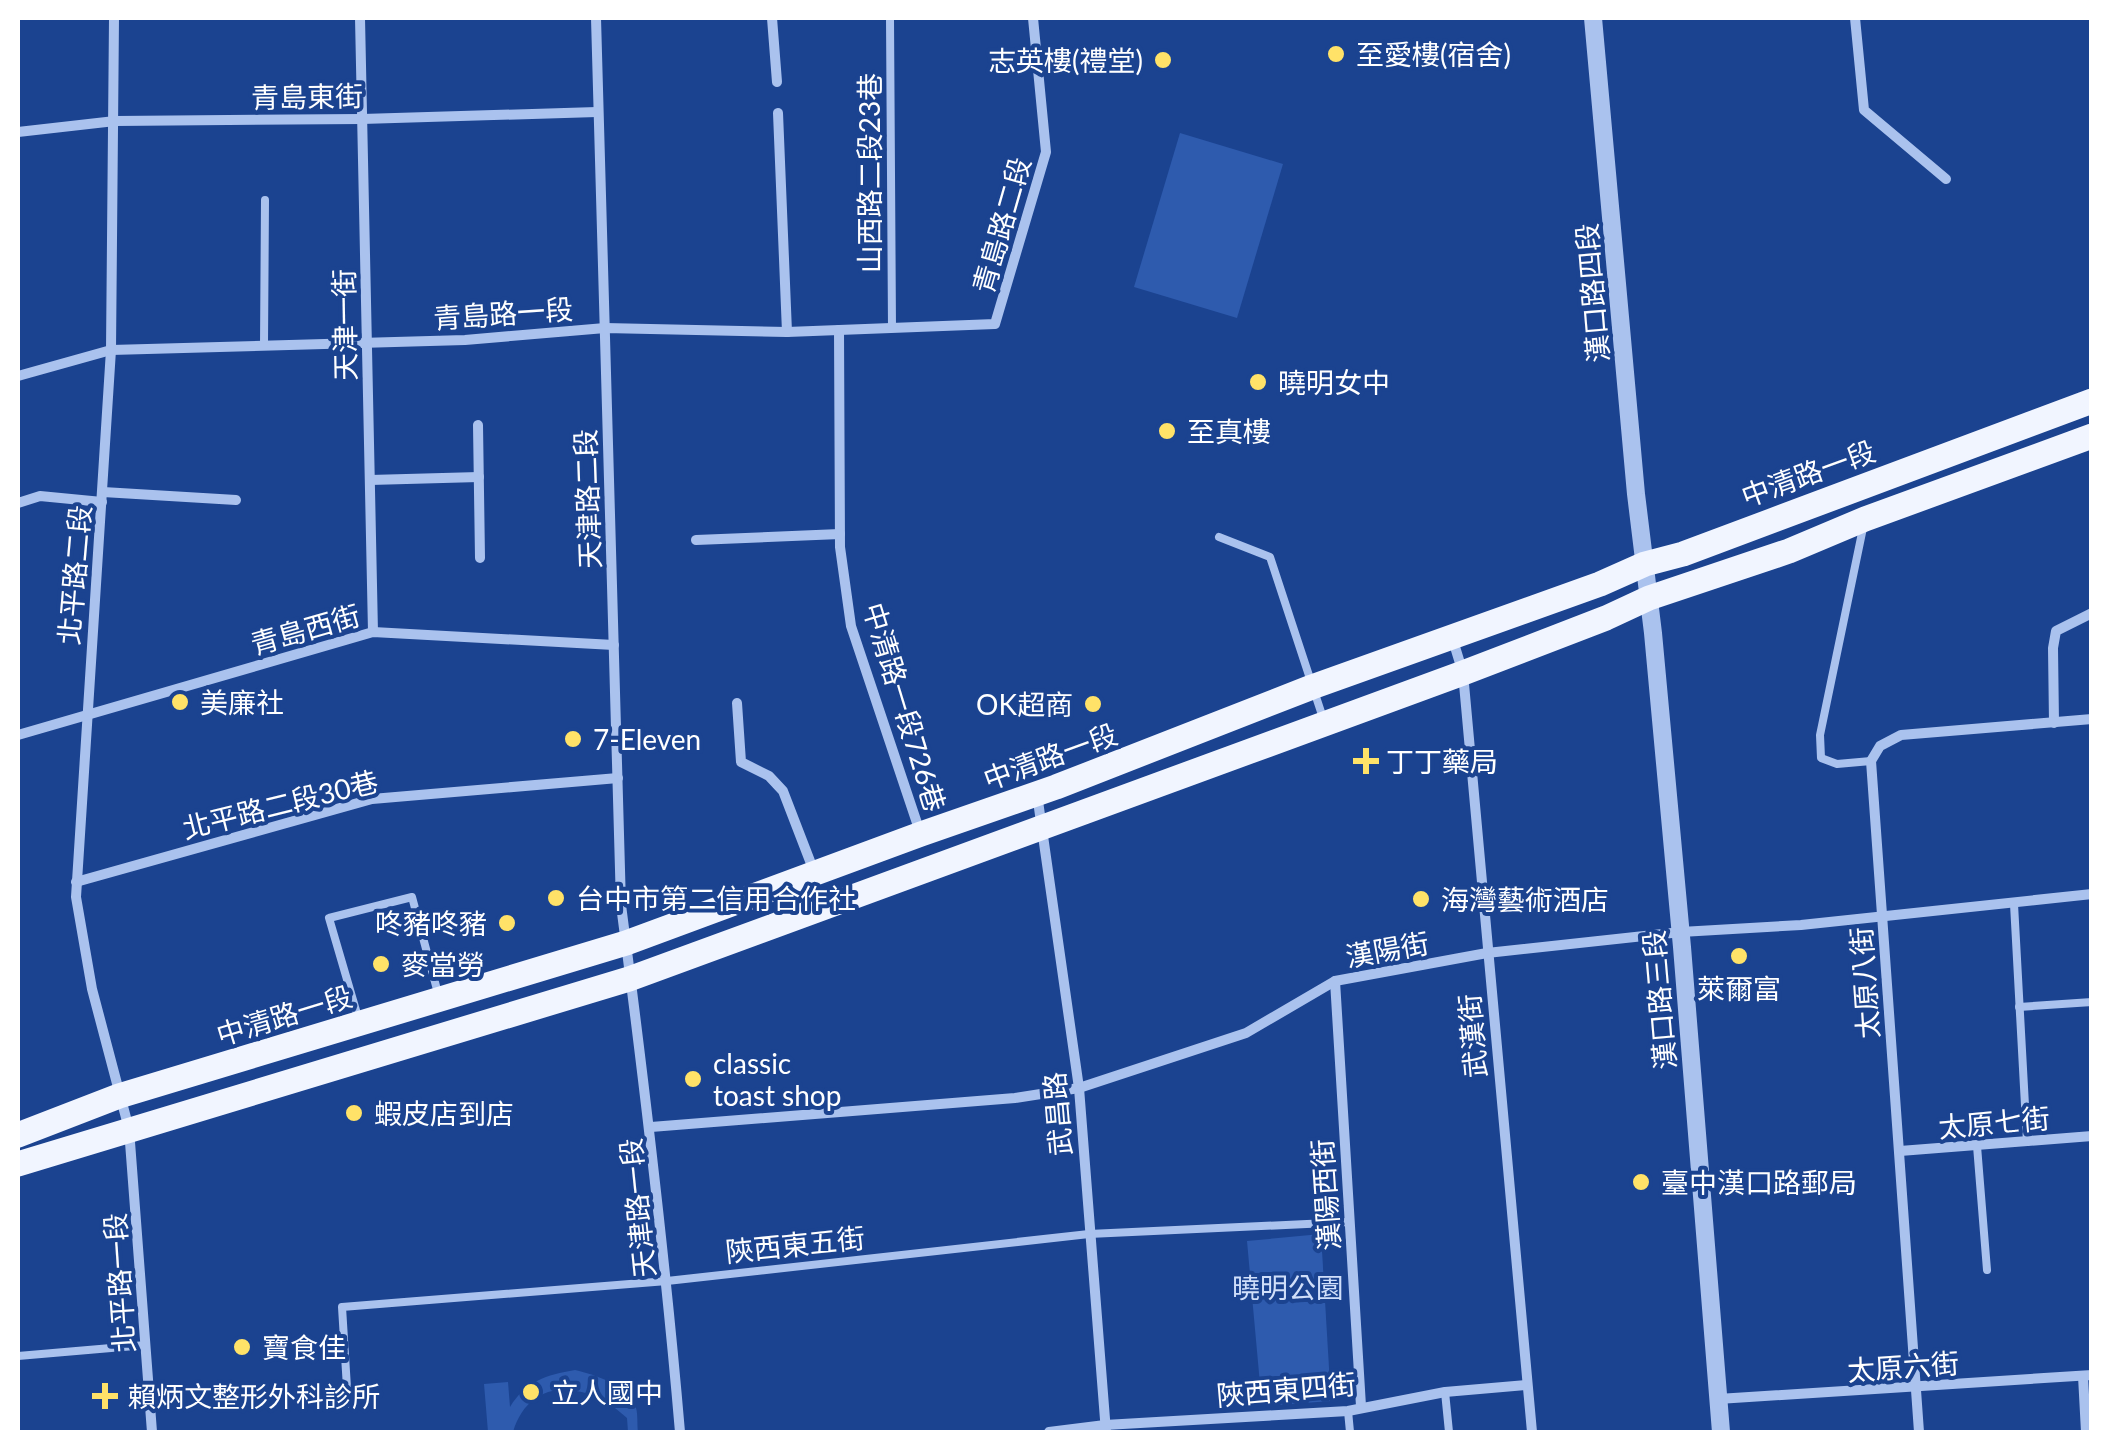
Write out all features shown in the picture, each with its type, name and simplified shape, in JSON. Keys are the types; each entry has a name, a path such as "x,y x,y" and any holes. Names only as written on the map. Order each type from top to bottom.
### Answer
{"main road":[{"name":"中清路一段","path":"18,1136 119,1096 626,943 2092,402"},
{"path":"18,1164 629,980 1463,674 1649,598 1789,551 2092,436"}],"street":[{"name":"北平路二段","path":"114,18 111,350 76,882 92,989 129,1130"},
{"name":"天津一街","path":"360,18 373,632"},
{"name":"天津路二段","path":"596,18 620,905 629,980"},
{"path":"772,18 777,82"},
{"name":"青島路二段","path":"996,324 1046,152 1033,18"},
{"name":"漢口路四段","path":"1593,18 1645,564"},
{"path":"1854,18 1864,110 1946,179"},
{"name":"青島東街","path":"18,132 114,121 597,112"},
{"path":"778,114 787,332"},
{"name":"青島路一段","path":"18,376 111,350 465,340 605,328 787,332 996,324"},
{"name":"中清路一段726巷","path":"840,330 840,534 851,626 921,834"},
{"path":"478,424 480,558"},
{"path":"370,480 479,477"},
{"path":"18,502 40,496 236,500"},
{"path":"696,540 840,534"},
{"name":"漢口路三段","path":"1645,564 1681,932 1721,1432"},
{"path":"2054,724 2056,631 2092,613"},
{"name":"青島西街","path":"18,735 373,632 614,645"},
{"name":"武漢街","path":"1452,636 1463,674 1532,1432"},
{"path":"737,702 741,762 769,776 783,790 815,875"},
{"path":"1872,761 1880,746 1902,735 2092,720"},
{"name":"太原八街","path":"1872,761 1919,1432"},
{"name":"北平路二段30巷","path":"76,882 372,799 618,778"},
{"name":"武昌路","path":"1037,794 1079,1088 1106,1429"},
{"name":"漢陽街","path":"651,1127 1015,1098 1079,1088 1246,1033 1334,981 1487,953 1681,932 1802,926 2092,894"},
{"name":"天津路一段","path":"629,980 651,1127 680,1432"},
{"name":"漢陽西街","path":"1334,981 1361,1406"},
{"name":"北平路一段","path":"129,1130 152,1432"},
{"name":"太原七街","path":"1900,1152 2092,1136"},
{"path":"2086,1432 2087,1376"},
{"name":"太原六街","path":"1718,1399 2087,1376"},
{"name":"陜西東四街","path":"1049,1432 1348,1410 1445,1392 1527,1385"}],"lane":[{"name":"山西路二段23巷","path":"890,18 892,328"},
{"path":"264,345 265,200"},
{"path":"1865,519 1820,735 1821,758 1837,764 1872,761"},
{"path":"1219,537 1270,558 1325,722"},
{"path":"359,1023 329,918 412,897 440,1001"},
{"path":"2014,904 2028,1142"},
{"path":"2019,1007 2092,1002"},
{"path":"1977,1146 1987,1270"},
{"name":"陝西東五街","path":"348,1404 342,1307 667,1281 1089,1234 1349,1222"},
{"path":"18,1356 146,1346"},
{"path":"1445,1392 1449,1432"},
{"path":"1348,1410 1350,1432"}],"green space":[{"path":"1180,133 1283,164 1237,318 1134,287"},
{"name":"曉明公園","path":"1321,1234 1331,1401 1262,1406 1247,1241"},
{"path":"575,1370 601,1378 625,1393 636,1408 638,1432 628,1432 627,1418 596,1397 563,1390 547,1392 533,1400 513,1432 488,1432 484,1384 508,1382 510,1407 538,1381"}],"place":[{"name":"至愛樓(宿舍)","path":"1336,54"},
{"name":"志英樓(禮堂)","path":"1163,60"},
{"name":"曉明女中","path":"1258,382"},
{"name":"至真樓","path":"1167,431"},
{"name":"美廉社","path":"180,702"},
{"name":"OK超商","path":"1093,704"},
{"name":"7-Eleven","path":"573,739"},
{"name":"丁丁藥局","path":"1366,761"},
{"name":"台中市第二信用合作社","path":"556,898"},
{"name":"海灣藝術酒店","path":"1421,899"},
{"name":"咚豬咚豬","path":"507,923"},
{"name":"萊爾富","path":"1739,956"},
{"name":"麥當勞","path":"381,964"},
{"name":"classic toast shop","path":"693,1079"},
{"name":"蝦皮店到店","path":"354,1113"},
{"name":"臺中漢口路郵局","path":"1641,1182"},
{"name":"寶食佳","path":"242,1347"},
{"name":"立人國中","path":"531,1392"},
{"name":"賴炳文整形外科診所","path":"105,1396"}]}
